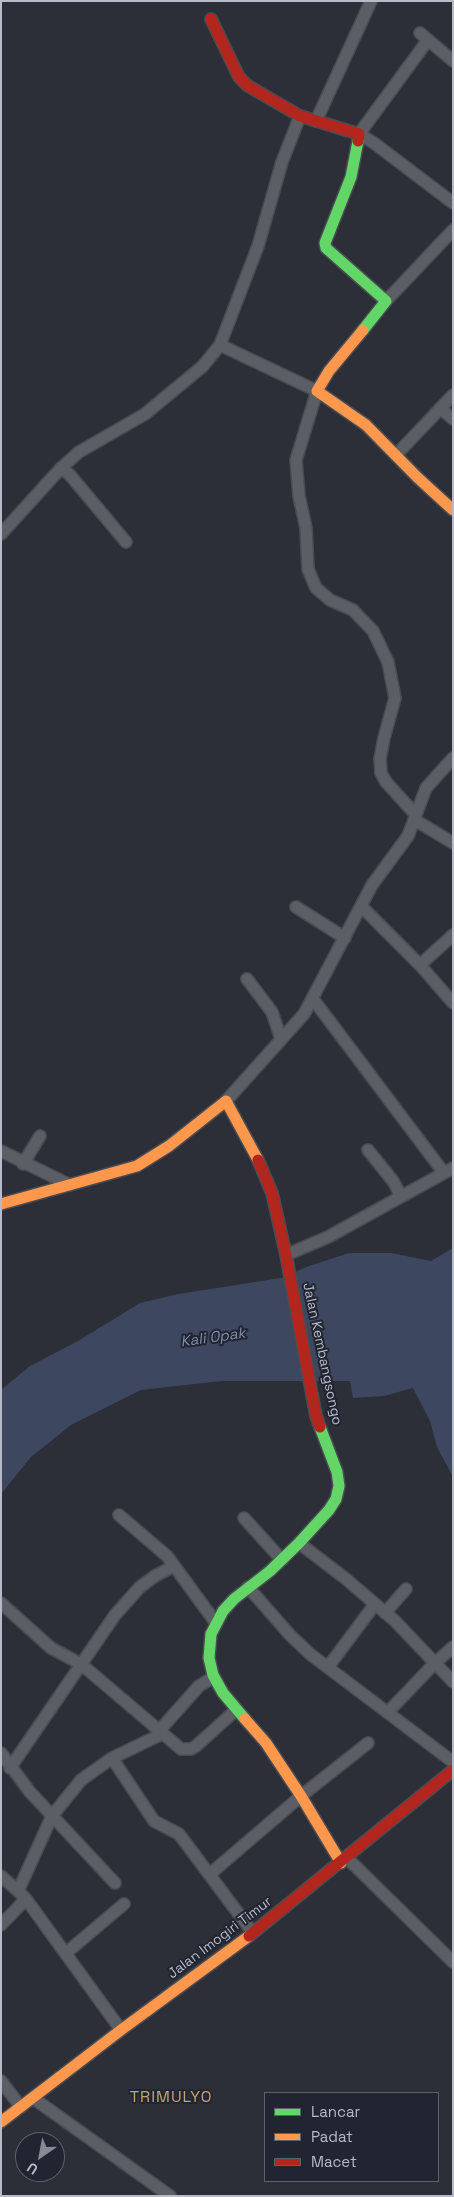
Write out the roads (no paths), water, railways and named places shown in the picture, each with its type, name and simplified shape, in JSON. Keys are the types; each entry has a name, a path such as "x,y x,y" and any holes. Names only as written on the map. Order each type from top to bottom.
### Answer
{"street":[{"path":"316,121 371,1"},
{"path":"211,19 239,77 248,86 300,116 359,134 374,143 453,203"},
{"path":"386,301 326,248 325,243 351,177 359,134 424,36 453,61"},
{"path":"1,534 61,468 79,452 145,414 203,366 220,345 258,246 282,162 300,116"},
{"path":"453,230 386,301 329,371 317,391 296,460 299,496 306,528 308,569 316,588 330,600 353,610 373,631 388,662 395,698 382,745 381,773 415,818 453,843"},
{"path":"220,345 317,391 366,425 417,477 453,510"},
{"path":"396,455 453,395"},
{"path":"440,408 453,420"},
{"path":"61,468 70,475 126,542"},
{"path":"1,1204 137,1166 169,1146 226,1101 300,1018 313,999 372,885 408,836 426,788 453,758"},
{"path":"361,906 420,965 453,1003"},
{"path":"296,907 345,938"},
{"path":"420,965 453,935"},
{"path":"247,979 272,1012 281,1040"},
{"path":"286,1256 328,1237 448,1171 313,999"},
{"name":"Jalan Kembangsongo","path":"226,1101 251,1145 266,1178 286,1256 316,1416 337,1472 340,1486 336,1499 329,1510 299,1544 234,1599 216,1623 209,1645 210,1665 223,1693 266,1743 344,1860"},
{"path":"23,1164 40,1136"},
{"path":"368,1150 401,1196"},
{"path":"1,1151 23,1164 70,1185"},
{"path":"119,1515 154,1544 174,1566 216,1623"},
{"path":"244,1518 282,1560"},
{"path":"299,1544 346,1579 375,1604 436,1662 453,1682"},
{"path":"10,1768 115,1615 133,1594 155,1576 174,1566"},
{"path":"248,1588 290,1635 328,1667 453,1762"},
{"path":"385,1613 406,1588"},
{"path":"1,1603 51,1648 81,1664 181,1749 191,1749 236,1710"},
{"path":"328,1667 375,1604"},
{"path":"388,1712 453,1647"},
{"path":"1,1925 22,1895 52,1816 81,1780 112,1758 160,1733 199,1686 214,1677"},
{"path":"210,1874 301,1796 368,1743"},
{"path":"1,1753 10,1768 52,1816 115,1883"},
{"path":"112,1758 154,1821 179,1834 253,1932"},
{"name":"Jalan Imogiri Timur","path":"1,2122 253,1932 453,1770"},
{"path":"344,1860 453,1962"},
{"path":"1,1876 22,1895 121,2030"},
{"path":"66,1953 124,1904"},
{"path":"1,2081 21,2107"},
{"path":"33,2098 170,2196"}],"water":[{"name":"Kali Opak","path":"453,1248 453,1477 437,1447 430,1421 413,1388 384,1396 353,1398 350,1381 222,1381 141,1390 71,1425 31,1457 1,1494 1,1390 30,1366 78,1341 140,1303 178,1294 281,1278 309,1266 349,1253 391,1253 431,1261"}],"district":[{"name":"TRIMULYO","path":"171,2098"}]}
